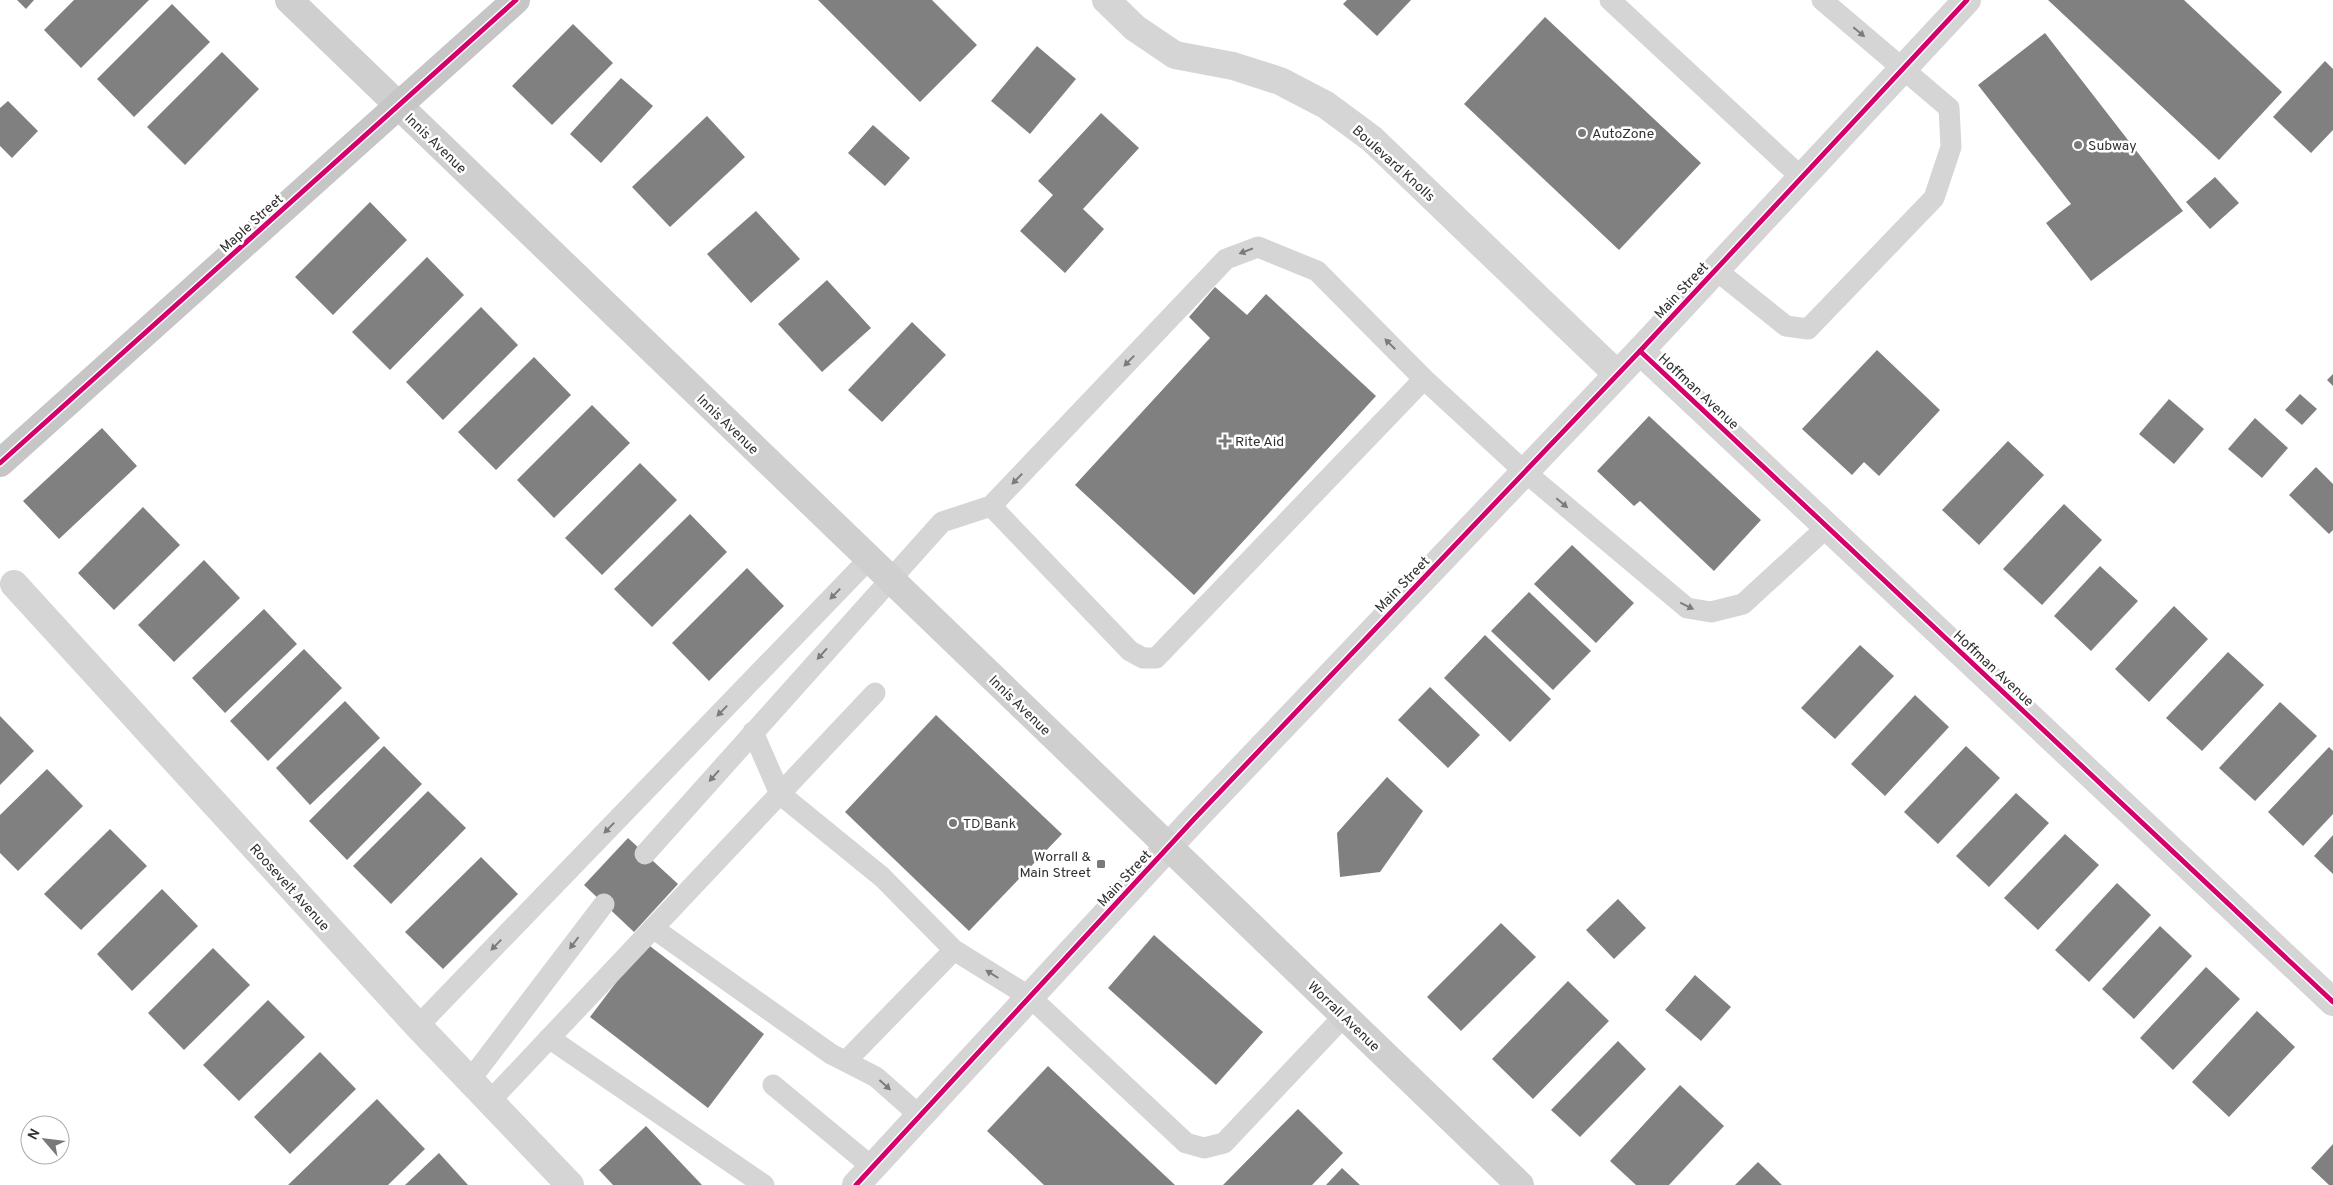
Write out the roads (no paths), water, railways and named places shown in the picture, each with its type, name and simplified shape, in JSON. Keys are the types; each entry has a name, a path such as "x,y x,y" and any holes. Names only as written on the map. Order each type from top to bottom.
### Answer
{"highway":[{"name":"Maple Street","path":"0,463 516,0"}],"main road":[{"name":"Innis Avenue","path":"289,0 1167,848"},
{"name":"Worrall Avenue","path":"1167,848 1520,1185"}],"street":[{"name":"Boulevard Knolls","path":"1106,0 1135,28 1175,54 1233,66 1280,81 1326,105 1372,140 1618,374"},
{"name":"Main Street","path":"864,1176 1167,848 1640,351 1967,0"},
{"name":"Hoffman Avenue","path":"1640,351 2333,1002"},
{"name":"Roosevelt Avenue","path":"14,584 418,1026 570,1185"}],"lane":[{"path":"1610,0 1802,178"},
{"path":"1716,270 1786,326 1808,330 1934,198 1951,147 1949,108 1822,0"},
{"path":"645,854 942,522 991,506 1226,259 1258,247 1317,271 1424,379 1525,472 1687,608 1711,612 1743,604 1827,527"},
{"path":"991,506 1130,652 1143,658 1156,658 1424,379"},
{"path":"418,1026 869,559"},
{"path":"490,1101 875,693"},
{"path":"753,732 780,794 882,877 954,950 1030,997 1186,1143 1204,1148 1224,1143 1344,1016"},
{"path":"470,1080 604,904"},
{"path":"654,928 757,1003 832,1054 876,1077 920,1116"},
{"path":"846,1061 954,950"},
{"path":"549,1038 764,1185"},
{"path":"773,1085 864,1176"}],"place":[{"name":"AutoZone","path":"1582,133"},
{"name":"Subway","path":"2078,145"},
{"name":"Rite Aid","path":"1225,441"},
{"name":"TD Bank","path":"953,823"},
{"name":"Worrall & Main Street","path":"1101,864"}]}
